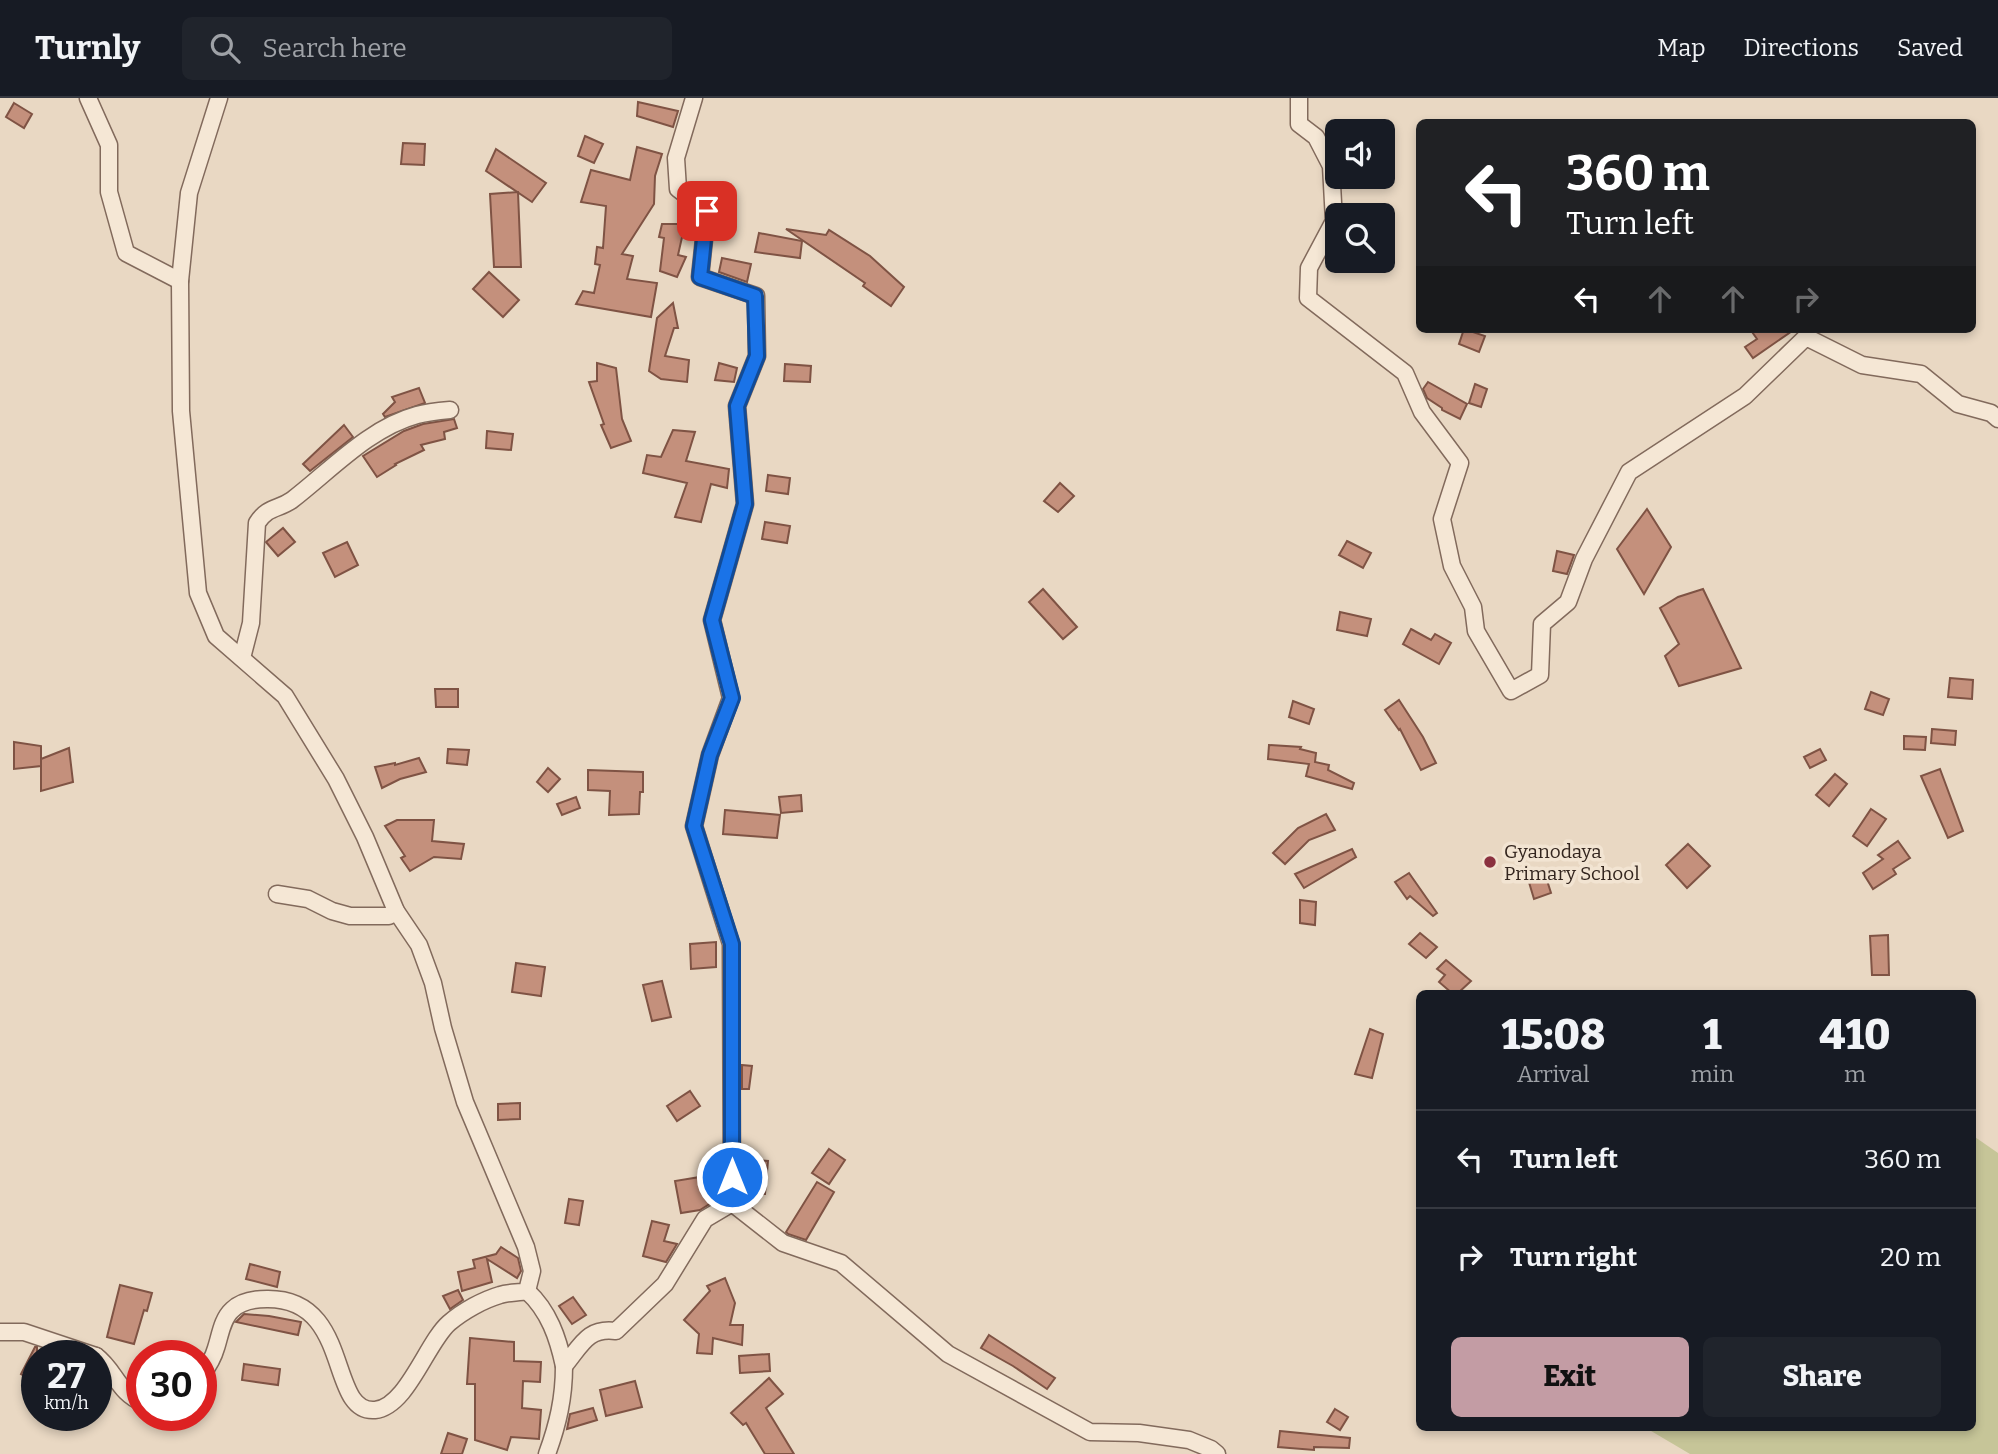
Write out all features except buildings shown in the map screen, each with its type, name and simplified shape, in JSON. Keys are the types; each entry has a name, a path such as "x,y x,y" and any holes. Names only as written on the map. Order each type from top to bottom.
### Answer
{"street":[{"path":"88,98 109,145 109,192 126,253 180,281"},
{"path":"219,98 189,192 180,281 181,411 198,593 216,636 285,696 336,779 396,911 419,945 433,983 465,1102 526,1247 532,1271 527,1291"},
{"path":"694,98 676,158 678,189 707,211 700,277 755,296 757,356 737,406 745,504 712,620 732,698 710,755 694,826 732,944 732,1203"},
{"path":"1299,98 1299,124 1316,137 1331,166 1334,222 1309,268 1308,298 1405,373 1422,412 1461,463 1442,519 1452,566 1473,607 1476,631 1511,691 1540,675 1542,624 1567,602 1584,559 1629,472 1745,396 1806,337 1862,365 1920,374 1958,404 1991,413 1998,419"},
{"path":"242,658 251,623 257,523 262,515 270,508 289,502 377,432 417,415 450,410"},
{"path":"277,894 308,898 331,911 351,916 389,916 396,911"},
{"path":"565,1366 591,1333 616,1331 655,1293 664,1284 705,1219 732,1203"},
{"path":"732,1203 783,1242 841,1263 948,1354 1090,1432 1139,1433 1189,1440 1217,1454"},
{"path":"527,1291 540,1303 552,1326 565,1366 559,1422 547,1454"},
{"path":"217,1342 232,1310 251,1301 282,1299 302,1307 321,1324 332,1345 346,1389 353,1400 369,1409 381,1408 403,1390 447,1325 497,1296 527,1291"},
{"path":"0,1332 24,1332 48,1340"},
{"path":"112,1373 126,1394"}],"green space":[{"path":"1976,1138 1998,1153 1998,1454 1690,1454 1651,1431 1976,1431"}],"place":[{"name":"Gyanodaya Primary School","path":"1490,862"}],"route":[{"path":"707,211 700,277 755,296 757,336 757,356 737,406 745,504 712,620 732,698 710,755 694,826 732,944 732,1177"}]}
